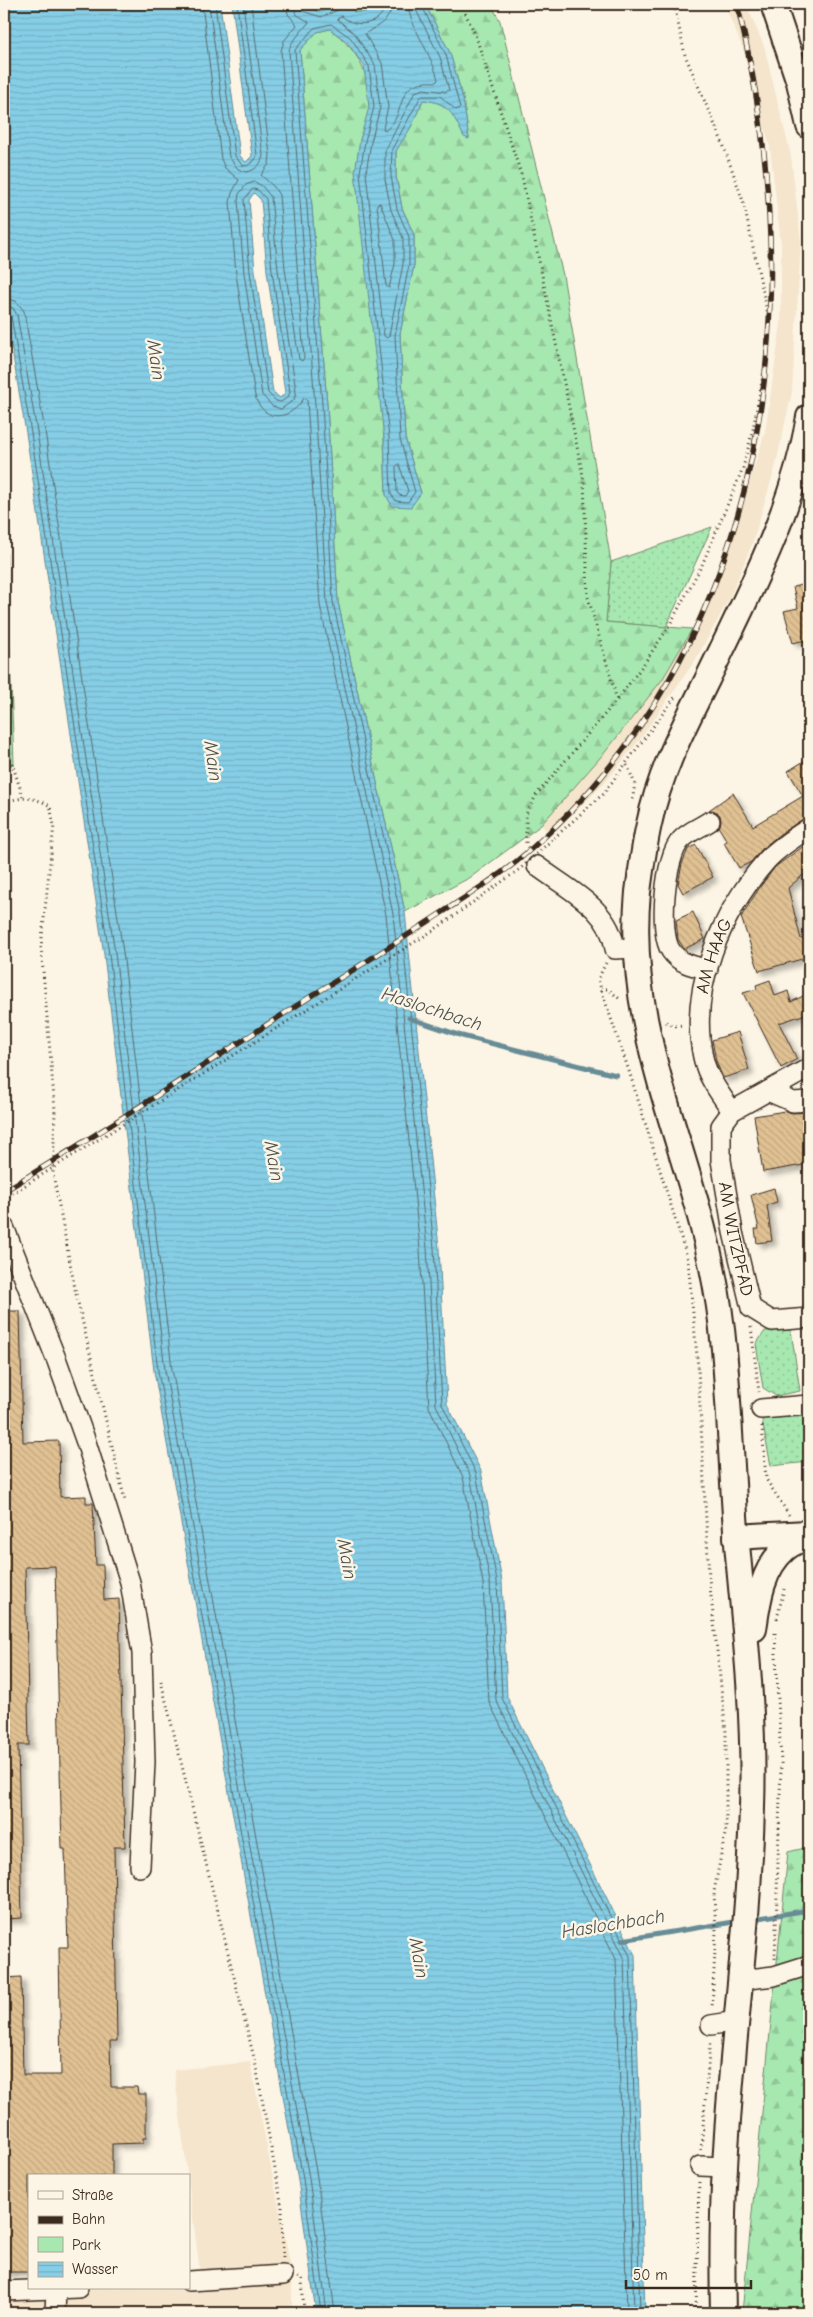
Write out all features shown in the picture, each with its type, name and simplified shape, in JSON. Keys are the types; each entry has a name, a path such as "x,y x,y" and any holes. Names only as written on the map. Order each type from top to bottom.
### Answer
{"main road":[{"path":"773,4 799,82 809,126"},
{"path":"722,2313 725,2167 736,2021 746,1927 752,1805 748,1668 736,1537 724,1349 718,1303 697,1207 655,1070 640,1002 625,949 638,892 649,822 668,765 687,720 759,574 787,501 809,426"},
{"path":"736,1537 809,1534"},
{"path":"748,1668 759,1594 769,1569 785,1548 809,1534"}],"street":[{"path":"708,969 683,963 670,950 663,918 672,852 680,840 710,821"},
{"name":"AM HAAG","path":"732,1110 715,1086 703,1059 699,1024 700,997 716,944 742,892 768,859 809,828"},
{"path":"537,866 599,912 613,936 625,949"},
{"path":"732,1110 809,1068"},
{"path":"768,1091 793,1102 809,1101"},
{"name":"AM WITZPFAD","path":"732,1110 721,1126 721,1160 733,1232 751,1308 772,1322 809,1318"},
{"path":"4,1226 83,1433 130,1582 142,1653 145,1762 140,1867"},
{"path":"761,1409 809,1404"},
{"path":"740,1980 774,1976 809,1965"},
{"path":"712,2025 736,2021"},
{"path":"700,2166 725,2167"},
{"path":"190,2281 284,2275"},
{"path":"4,2291 56,2290 55,2313"}],"path":[{"path":"461,4 475,34 522,177 584,481 588,597 617,700"},
{"path":"537,866 526,843 526,814 537,794 617,700 668,628 702,565 743,468 753,429 769,341 765,298 743,201 723,144 685,55 674,4"},
{"path":"4,739 23,797"},
{"path":"4,1206 8,1196 434,930 520,869 604,793 627,764"},
{"path":"4,802 23,797 39,799 50,806 54,825 41,947 55,1110 53,1174 76,1294 126,1504"},
{"path":"625,949 598,979 688,1260 698,1367 709,1578 726,1732 726,1829 714,1892 716,1932 712,2025 700,2166 696,2313"},
{"path":"160,1677 256,2066 282,2207 284,2275 302,2278 304,2313"},
{"path":"774,1976 775,1905"}],"shaded area":[{"path":"724,4 746,4 764,46 791,156 801,242 792,392 775,468 752,544 729,599 696,659 641,738 604,784 551,835 541,825 606,751 662,680 692,629 727,557 765,432 781,324 781,244 770,147 744,51"},
{"path":"250,2062 292,2273 292,2313 4,2313 4,2287 28,2287 28,2290 190,2290 190,2288 202,2288 190,2195 190,2174 187,2174 174,2070"}],"green space":[{"path":"304,4 336,4 321,12 305,7"},
{"path":"352,4 374,4 366,12 354,12"},
{"path":"425,4 491,4 500,21 563,275 611,562 606,622 692,629 662,680 606,751 541,825 471,877 405,912 338,602 327,404 300,50 317,32 330,29 354,53 360,62 367,82 369,110 360,140 384,438 386,495 421,493 405,438 400,334 414,265 414,235 402,208 396,176 396,151 411,127 423,100 432,101 445,107 453,116 464,136 469,138 463,99 450,53"},
{"path":"4,495 14,764 4,768"},
{"path":"712,527 666,627 606,622 611,562"},
{"path":"791,1330 800,1391 776,1396 763,1388 756,1344 765,1331"},
{"path":"809,1399 809,1462 771,1466 760,1410"},
{"path":"809,1847 809,2313 742,2313 788,1852"}],"water":[{"name":"Main","path":"4,4 220,4 240,156 246,162 252,156 232,4 304,4 305,7 321,12 336,4 352,4 354,12 366,12 374,4 425,4 450,53 463,99 469,139 464,137 449,111 432,101 423,100 411,127 396,151 396,176 402,208 414,235 414,265 400,334 405,438 421,493 411,507 392,506 386,495 384,438 355,172 360,140 369,107 364,66 347,42 330,29 317,32 300,50 327,404 338,602 405,912 439,1248 447,1404 481,1471 502,1581 507,1697 635,1955 645,2313 316,2313 298,2180 154,1371 104,955 26,433 4,303","holes":["254,193 261,200 267,271 285,393 280,398 273,392 255,271 249,200"]}],"building":[{"path":"809,583 809,639 793,643 784,611 798,608 793,587"},
{"path":"809,758 809,817 780,834 763,848 751,862 739,868 724,843 727,841 719,828 720,815 715,811 709,810 733,793 753,826 803,796 788,771"},
{"path":"809,842 809,870 788,888 801,939 809,937 809,957 759,971 741,917 775,867"},
{"path":"696,845 713,877 683,893 678,884 682,864 688,849"},
{"path":"693,912 705,939 684,949 678,939 676,920"},
{"path":"770,980 775,996 788,991 791,1002 809,993 809,1013 779,1023 797,1059 781,1068 743,993 757,989 756,985"},
{"path":"738,1032 749,1070 723,1078 716,1061 712,1040"},
{"path":"785,1111 793,1113 809,1112 809,1164 763,1172 754,1116"},
{"path":"774,1188 777,1202 767,1205 772,1241 757,1243 755,1229 759,1229 751,1195"},
{"path":"4,1311 20,1311 23,1442 59,1441 60,1497 86,1496 86,1503 93,1503 96,1565 103,1565 104,1600 119,1599 125,1847 114,1847 117,2041 110,2041 111,2087 137,2087 138,2094 146,2094 146,2138 143,2138 143,2143 112,2144 112,2174 28,2174 28,2272 4,2272 4,1978 21,1977 23,2075 61,2075 59,1947 68,1947 65,1849 62,1849 55,1566 25,1567 29,1745 18,1745 22,1918 4,1919"}],"waterway":[{"name":"Haslochbach","path":"409,1018 462,1036 616,1075"},
{"name":"Haslochbach","path":"753,1919 809,1910"},
{"name":"Haslochbach","path":"622,1940 740,1921"}],"railway":[{"path":"4,1191 124,1117 509,868 602,777 668,682 717,578 750,468 767,353 770,236 760,119 737,4"}]}
